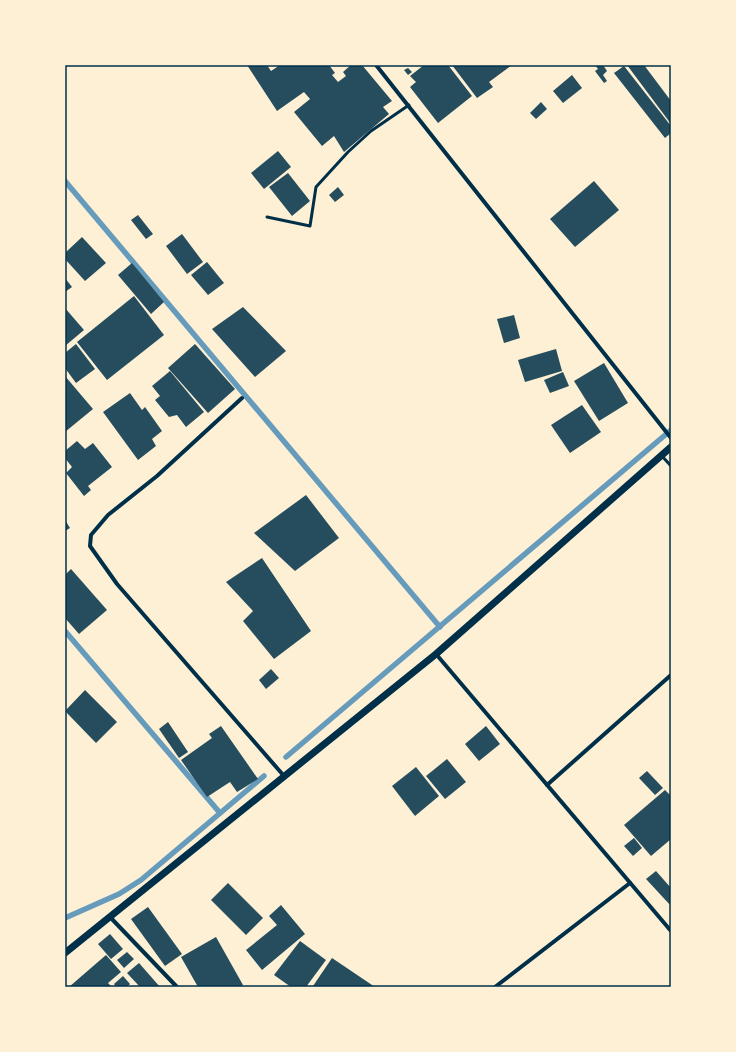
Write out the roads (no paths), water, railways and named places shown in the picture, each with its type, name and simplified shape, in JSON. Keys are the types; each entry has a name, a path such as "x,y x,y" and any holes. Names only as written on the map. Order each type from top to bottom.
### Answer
{"street":[{"path":"376,65 409,104 671,438"},
{"path":"242,398 157,476 108,515 91,535 90,546 117,584 284,776"},
{"path":"65,953 436,654 661,455 671,448"},
{"path":"436,654 671,931"},
{"path":"547,785 671,675"},
{"path":"495,987 630,883"},
{"path":"110,917 177,987"}],"lane":[{"path":"267,217 310,226 316,187 365,136 409,104"},
{"path":"661,455 671,466"}],"waterway":[{"path":"65,181 440,627"},
{"path":"286,757 671,430"},
{"path":"65,631 220,813"},
{"path":"65,918 119,894 141,880 264,776"}]}
